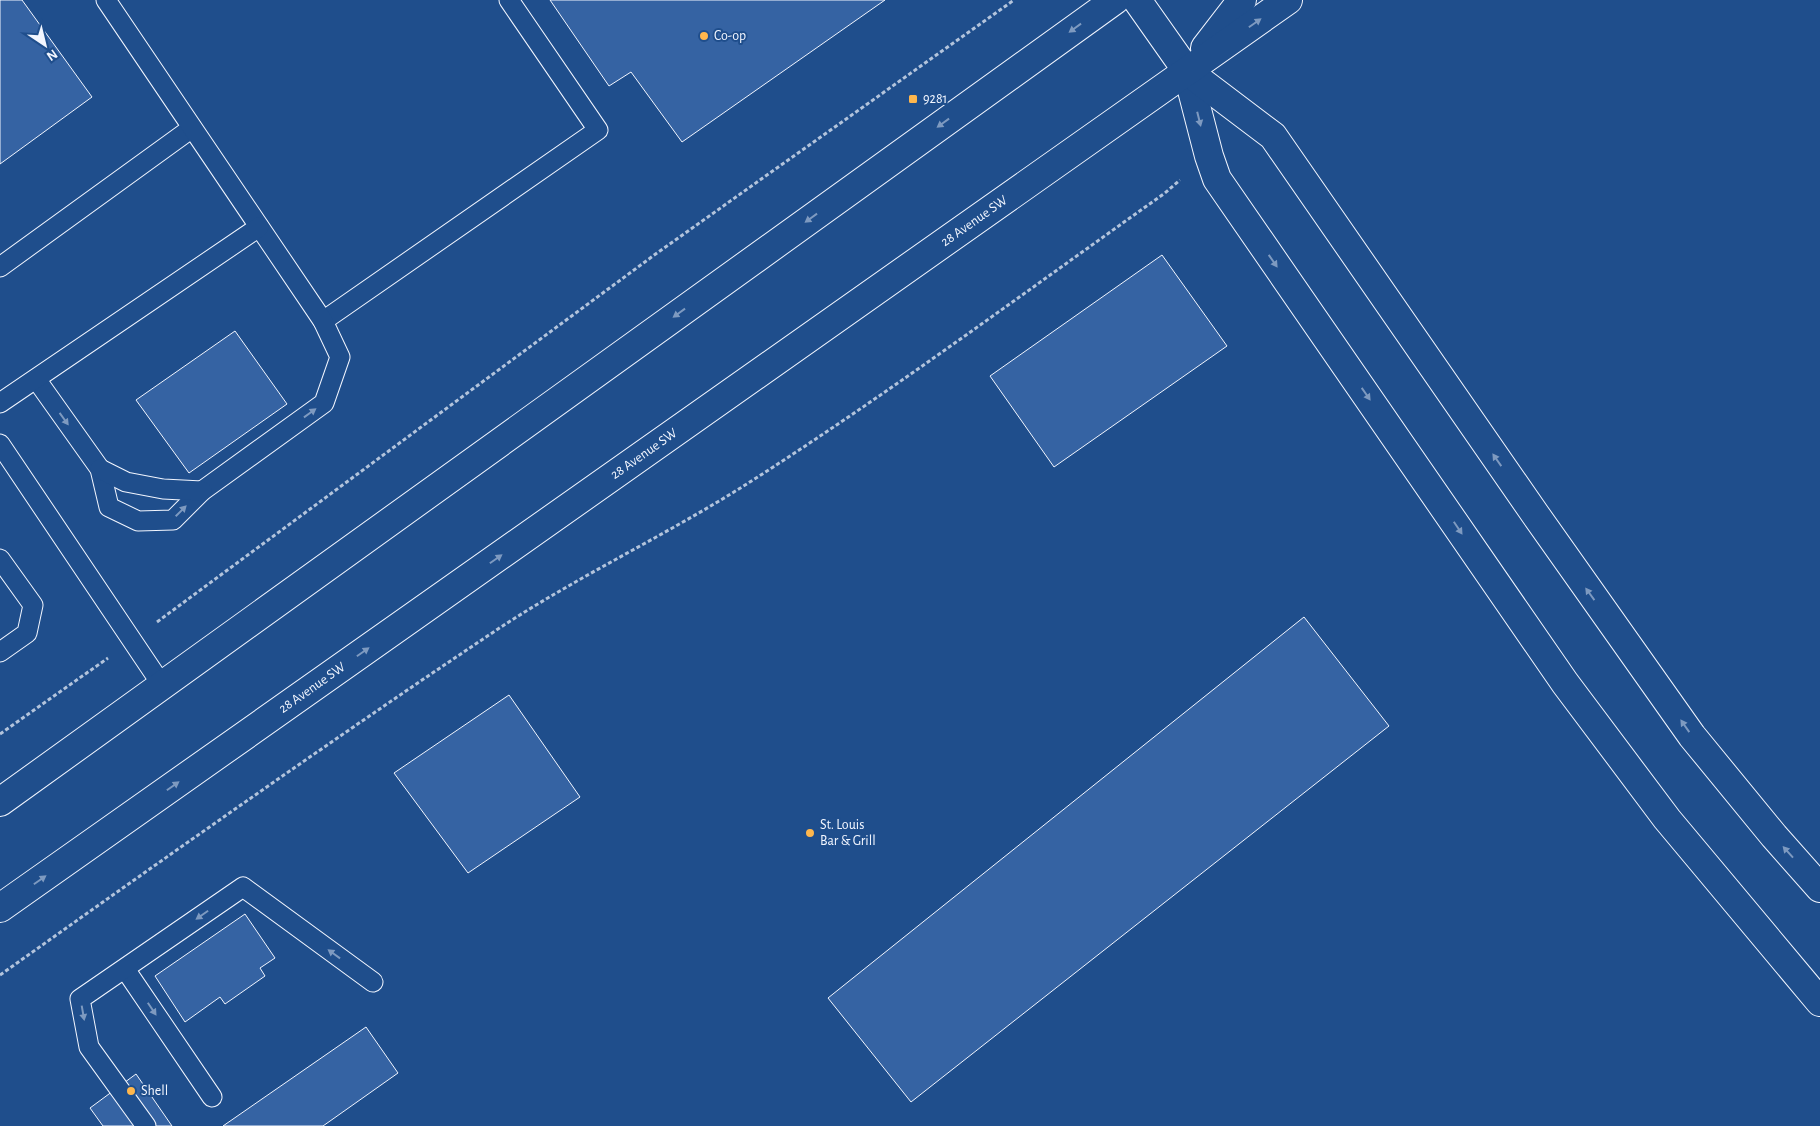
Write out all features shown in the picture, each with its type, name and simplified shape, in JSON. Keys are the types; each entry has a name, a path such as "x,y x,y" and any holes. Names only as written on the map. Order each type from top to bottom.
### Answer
{"main road":[{"path":"0,802 1115,0"},
{"path":"1137,0 1187,71 1272,136 1534,514 1692,736 1774,836 1820,888"},
{"path":"1187,71 1242,0"},
{"name":"28 Avenue SW","path":"0,908 1288,0"},
{"path":"1187,71 1209,156 1217,179 1565,683 1667,820 1820,1002"}],"lane":[{"path":"36,379 100,469 109,507 138,521 173,520 202,491 324,403 340,357 323,321 106,0"},
{"path":"323,321 598,130 509,0"},
{"path":"0,266 192,128"},
{"path":"0,403 259,227"},
{"path":"0,444 162,685"},
{"path":"100,469 126,482 163,489 202,491"},
{"path":"0,652 28,633 33,605 1,563"},
{"path":"146,1126 89,1046 80,999 243,887 373,982"},
{"path":"125,969 212,1097"}],"path":[{"path":"155,624 657,253 1014,0"},
{"path":"0,975 269,786 501,627 570,584 698,514 826,432 1165,193"},
{"path":"0,734 105,660"}],"building":[{"path":"0,0 22,0 92,97 0,164"},
{"name":"Co-op","path":"550,0 885,0 682,142 631,72 609,86"},
{"path":"1162,255 1227,346 1054,467 990,376"},
{"path":"235,331 287,404 189,473 136,400"},
{"path":"1304,617 1389,726 911,1102 828,998"},
{"path":"509,695 580,797 468,873 394,773"},
{"path":"245,914 275,958 260,968 265,976 225,1004 220,997 185,1022 155,976"},
{"path":"366,1027 398,1073 323,1126 223,1126"},
{"name":"Shell","path":"136,1074 172,1126 103,1126 90,1108"}],"place":[{"name":"Co-op","path":"704,36"},
{"name":"9281","path":"913,99"},
{"name":"St. Louis Bar & Grill","path":"810,833"},
{"name":"Shell","path":"131,1091"}]}
